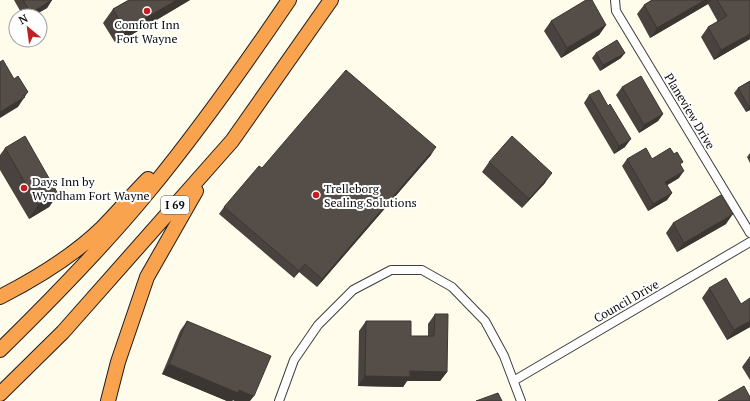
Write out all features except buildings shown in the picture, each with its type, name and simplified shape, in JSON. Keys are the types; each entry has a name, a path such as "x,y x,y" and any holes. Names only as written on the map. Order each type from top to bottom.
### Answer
{"highway":[{"name":"I 69","path":"0,350 73,277 149,191 192,136 289,0"},
{"name":"I 69","path":"0,394 63,332 232,141 331,0"},
{"path":"0,297 50,270 82,246 192,136"},
{"path":"108,401 118,362 146,277 214,161"}],"street":[{"name":"Planeview Drive","path":"615,0 616,11 750,233"},
{"name":"Council Drive","path":"514,380 750,242"},
{"path":"279,401 294,360 318,325 353,290 391,270 422,270 452,287 485,321 504,356 522,401"}],"place":[{"name":"Comfort Inn Fort Wayne","path":"147,11"},
{"name":"Days Inn by Wyndham Fort Wayne","path":"24,188"},
{"name":"Trelleborg Sealing Solutions","path":"316,195"}]}
